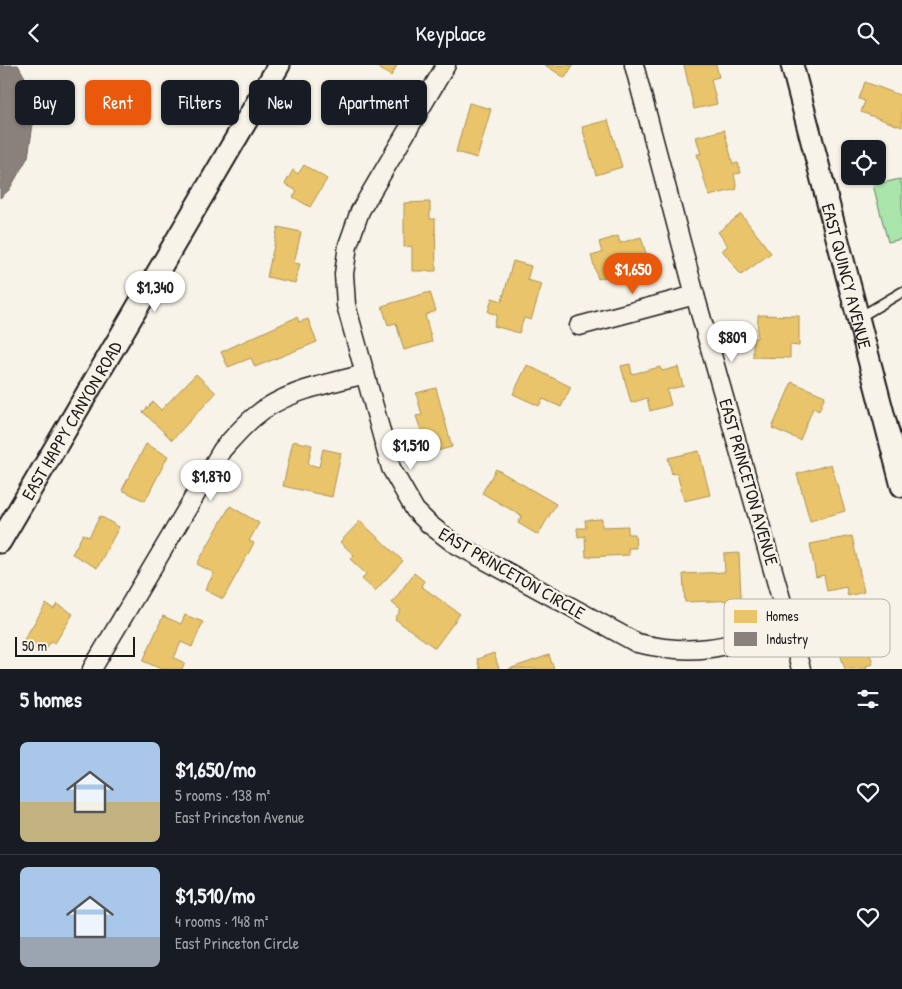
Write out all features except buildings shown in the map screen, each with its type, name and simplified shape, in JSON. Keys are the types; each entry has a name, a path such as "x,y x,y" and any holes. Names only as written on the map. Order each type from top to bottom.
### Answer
{"street":[{"name":"EAST HAPPY CANYON ROAD","path":"0,542 279,65"},
{"name":"EAST PRINCETON CIRCLE","path":"446,65 360,211 350,238 344,274 345,293 385,450 405,496 429,524 452,542 637,643 668,650 697,651 724,646"},
{"name":"EAST PRINCETON AVENUE","path":"634,65 695,295 781,599"},
{"name":"EAST QUINCY AVENUE","path":"792,65 902,486"},
{"path":"579,326 695,295"},
{"path":"92,669 222,451 238,432 254,416 289,396 365,374"}],"lane":[{"path":"858,318 902,292"}],"green space":[{"path":"900,179 902,187 902,239 888,242 873,185 886,185 886,182"}]}
